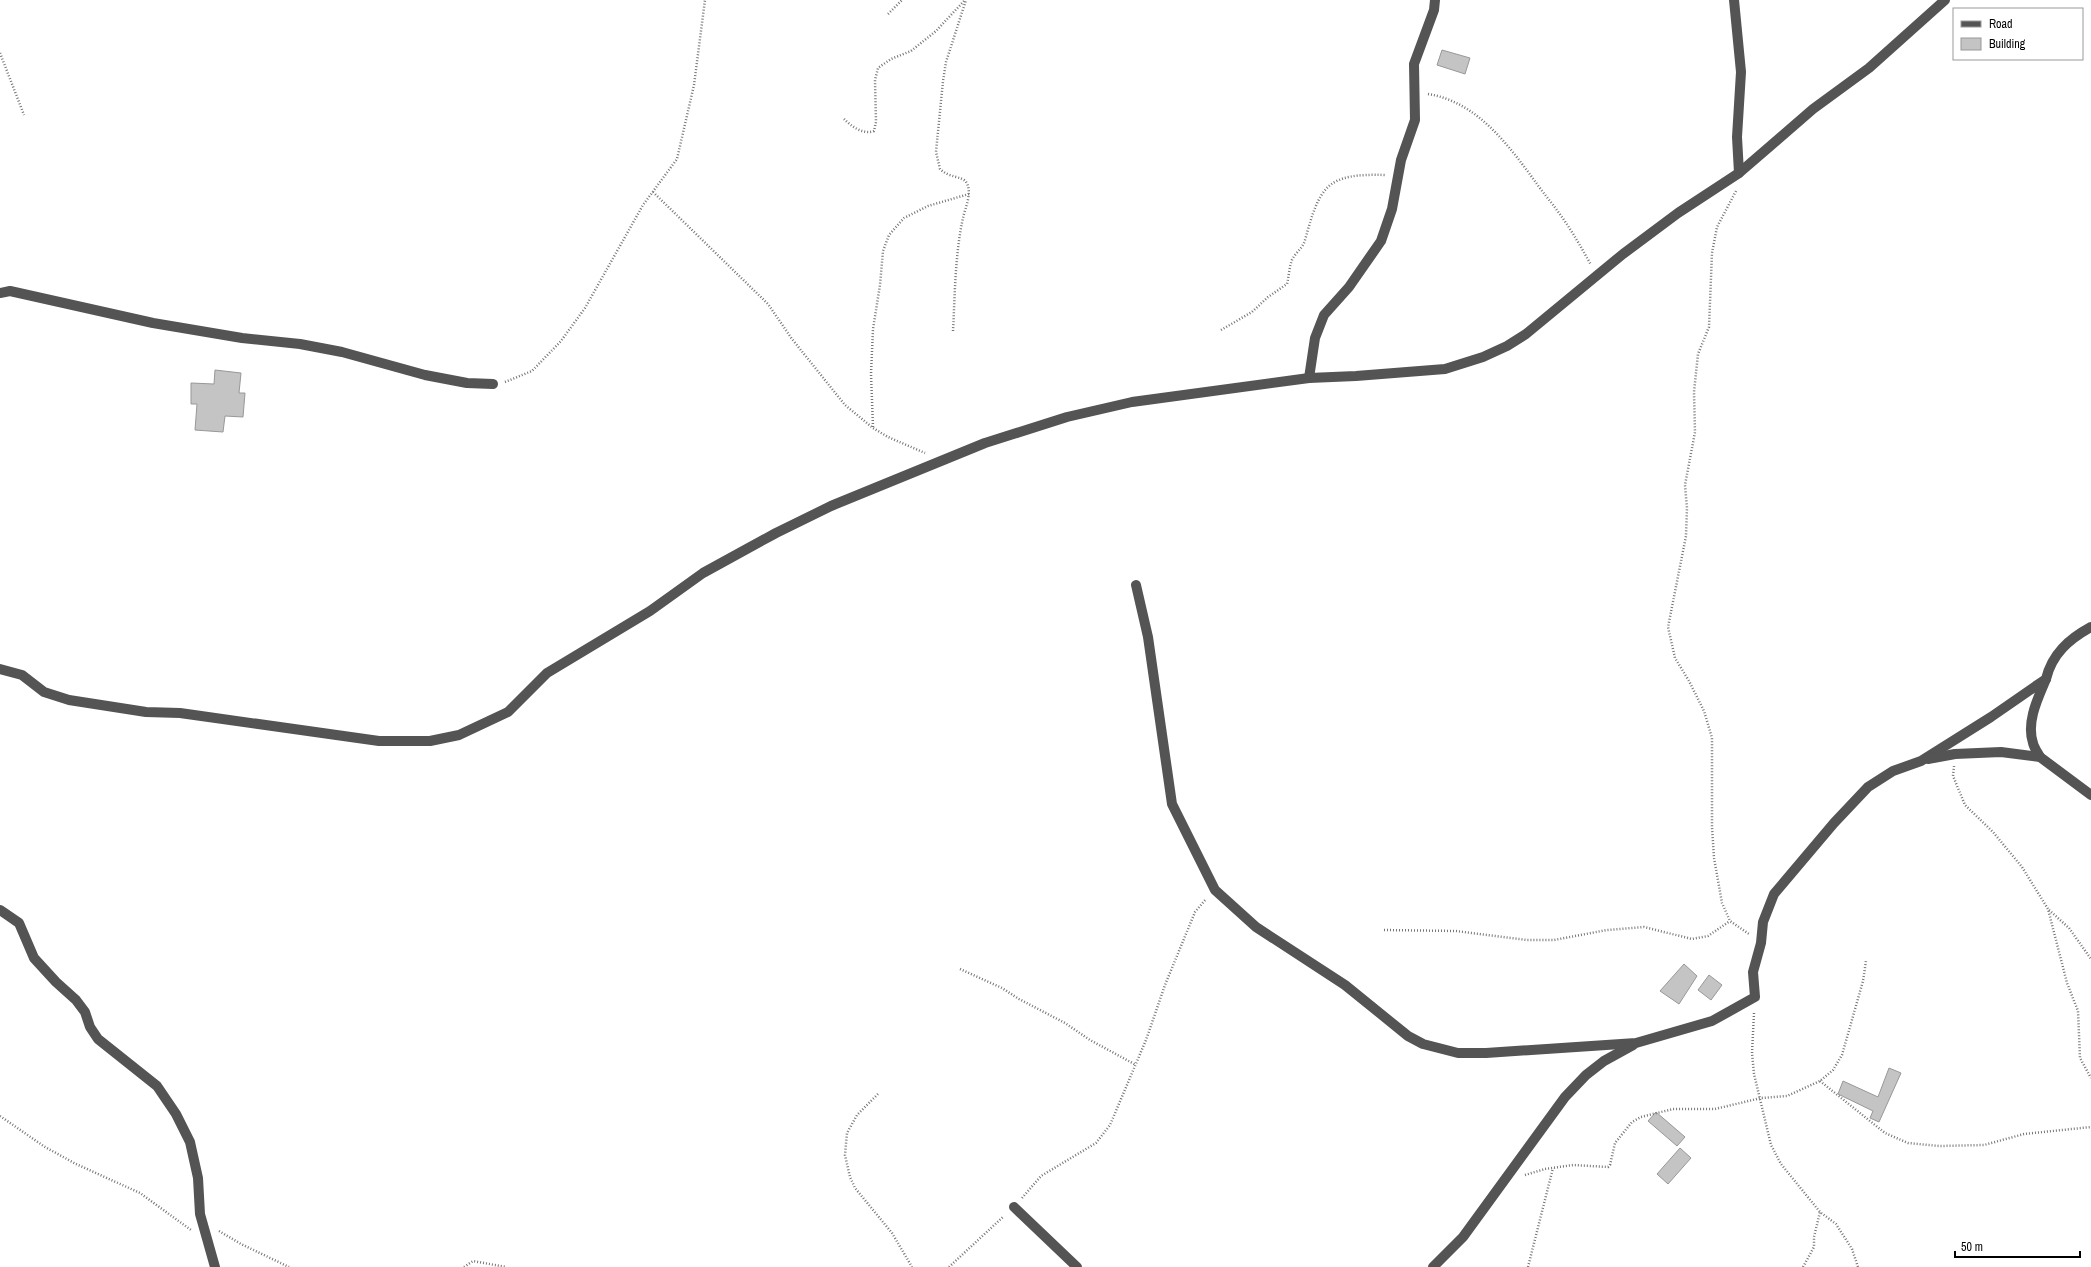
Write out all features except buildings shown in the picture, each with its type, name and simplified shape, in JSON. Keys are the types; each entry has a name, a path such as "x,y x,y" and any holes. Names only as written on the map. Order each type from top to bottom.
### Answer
{"street":[{"path":"1309,378 1315,338 1324,315 1349,287 1381,241 1392,209 1404,149 1415,120 1414,64 1434,10 1435,0"},
{"path":"1734,0 1741,72 1737,137 1739,173"},
{"path":"0,669 22,675 44,692 69,700 146,712 180,713 379,741 430,741 459,735 508,712 547,673 650,611 703,573 776,533 831,506 985,443 1067,417 1132,402 1309,378 1445,369 1483,357 1507,346 1526,334 1596,276 1678,213 1739,173 1813,109 1869,68 1945,0"},
{"path":"0,293 10,291 153,323 203,332 342,352 425,375 467,382 493,384"},
{"path":"1136,585 1148,637 1172,804 1188,832 1215,890 1256,927 1345,985 1408,1036 1423,1044 1458,1053 1486,1054 1636,1043 1712,1022 1755,997 1753,972 1761,943 1763,922 1774,894 1828,829 1868,787 1893,771 1921,761 1955,754 2001,752 2040,758 2091,795"},
{"path":"2040,758 2033,743 2031,727 2034,711 2050,664 2059,652 2080,633 2091,627"},
{"path":"1921,761 1991,718 2046,679"},
{"path":"0,910 19,923 34,958 76,1000 85,1012 90,1027 98,1039 157,1086 176,1114 190,1142 198,1178 200,1214 215,1267"},
{"path":"1433,1267 1463,1237 1565,1096 1586,1075 1604,1061 1636,1043"},
{"path":"1014,1207 1077,1267"}],"path":[{"path":"493,384 511,381 532,371 550,354 584,308 653,192 671,170 680,148 694,85 705,0"},
{"path":"888,14 902,0"},
{"path":"844,118 856,128 871,132 874,131 876,122 875,80 878,68 891,59 910,51 936,31 966,0"},
{"path":"953,331 961,227 969,194 966,182 962,178 951,177 940,169 936,152 946,62 966,0"},
{"path":"0,52 24,115"},
{"path":"1414,92 1435,95 1458,103 1482,120 1502,139 1559,212 1574,235 1596,276"},
{"path":"1739,173 1733,199 1717,227 1712,253 1709,327 1698,354 1694,392 1695,432 1684,485 1687,508 1686,536 1668,627 1675,658 1689,681 1704,711 1712,738 1712,827 1714,858 1722,903 1730,921 1761,943"},
{"path":"1221,330 1252,312 1268,297 1287,284 1290,265 1305,242 1318,199 1329,185 1343,178 1360,174 1398,175"},
{"path":"653,192 768,304 792,339 845,405 873,428 909,446 944,460"},
{"path":"873,428 871,374 873,329 880,285 883,252 889,235 904,218 928,206 969,194"},
{"path":"1955,754 1953,776 1965,805 2022,867 2048,909 2069,928 2091,959"},
{"path":"949,1267 1014,1207 1041,1176 1096,1143 1105,1133 1117,1111 1195,912 1215,890"},
{"path":"2048,909 2067,983 2078,1011 2080,1058 2091,1078"},
{"path":"1384,930 1456,931 1527,940 1554,940 1612,929 1644,927 1692,939 1708,936 1730,921"},
{"path":"1523,1176 1553,1168 1573,1166 1608,1167 1615,1143 1632,1122 1641,1118 1673,1110 1727,1107 1761,1098 1794,1094 1820,1081 1833,1070 1842,1055 1863,981 1866,961"},
{"path":"960,969 1002,988 1019,999 1066,1023 1090,1040 1136,1064"},
{"path":"1755,997 1752,1053 1754,1074 1761,1098 1771,1145 1781,1164 1820,1212 1836,1224 1852,1248 1858,1267"},
{"path":"1820,1081 1885,1133 1908,1143 1939,1146 1984,1145 2024,1134 2091,1127"},
{"path":"878,1094 857,1115 847,1134 845,1155 848,1170 855,1188 892,1233 912,1267"},
{"path":"0,1116 45,1147 76,1164 140,1192 208,1243"},
{"path":"1528,1267 1553,1168"},
{"path":"1803,1267 1814,1247 1814,1237 1820,1212"},
{"path":"200,1214 220,1232 289,1267"},
{"path":"464,1267 473,1262 506,1267"}]}
